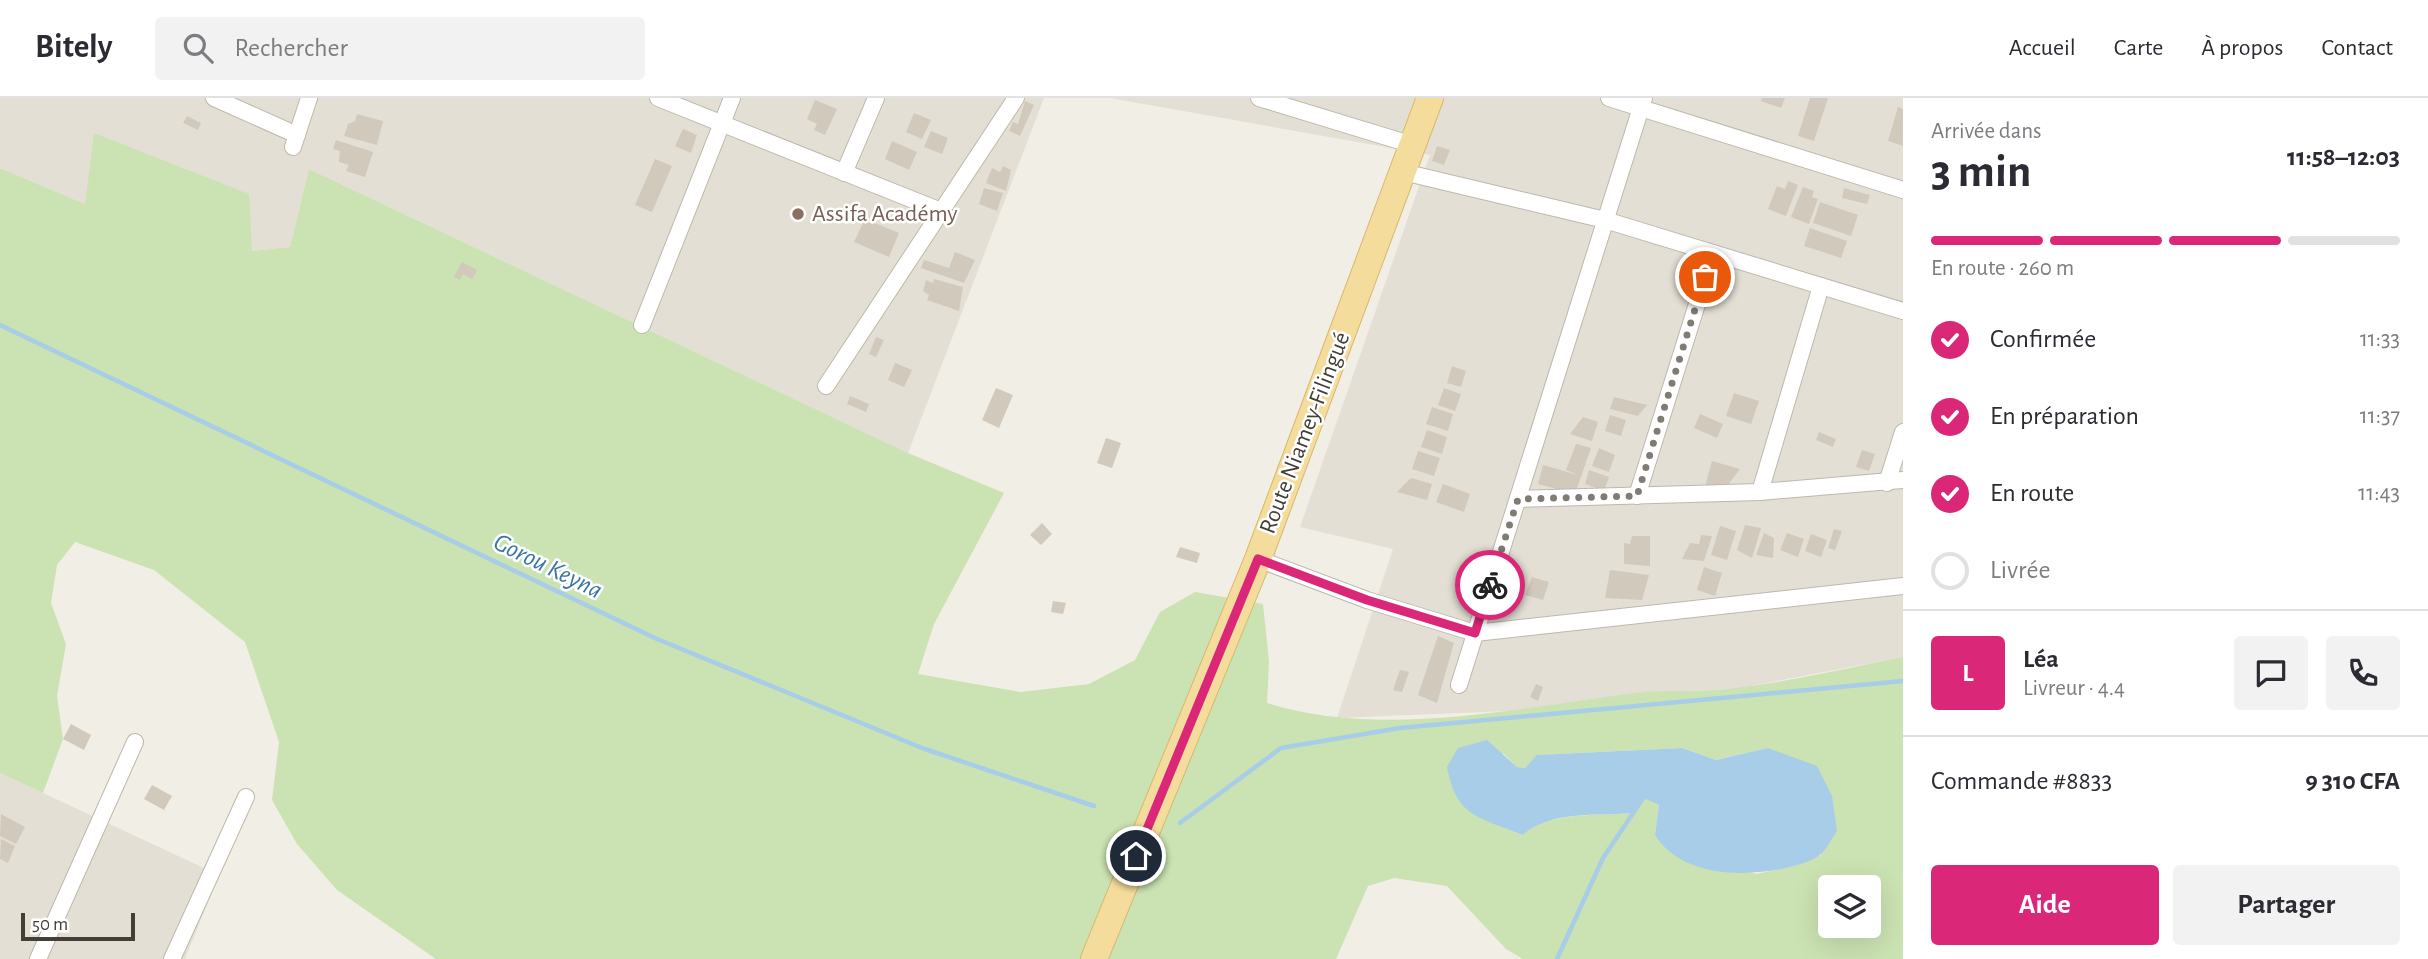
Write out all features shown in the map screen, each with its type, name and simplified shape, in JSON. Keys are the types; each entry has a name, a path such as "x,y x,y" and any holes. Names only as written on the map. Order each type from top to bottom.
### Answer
{"main road":[{"name":"Route Niamey-Filingué","path":"1094,959 1258,559 1430,98"}],"street":[{"path":"214,98 295,141 309,98"},
{"path":"658,98 941,211"},
{"path":"642,325 732,98"},
{"path":"844,173 876,98"},
{"path":"826,386 1016,98"},
{"path":"1259,98 1413,145"},
{"path":"1609,98 1643,103 1903,190"},
{"path":"1459,685 1643,103"},
{"path":"1403,172 1605,220 1903,311"},
{"path":"1637,496 1713,253"},
{"path":"1760,492 1821,286"},
{"path":"1518,499 1760,492 1895,482 1903,432"},
{"path":"1258,559 1367,600 1475,633 1903,586"},
{"path":"38,959 135,742"},
{"path":"172,959 246,797"}],"shaded area":[{"path":"0,98 1044,98 908,453 309,169 290,247 252,251 95,133 85,204 0,168"},
{"path":"1110,98 1903,98 1903,657 1735,689 1638,693 1530,710 1337,718 1393,549 1300,527 1430,155"},
{"path":"0,773 219,875 185,959 0,959"}],"green space":[{"path":"94,133 249,194 252,251 290,247 309,169 908,453 1004,493 934,624 918,674 1021,692 1089,684 1135,660 1160,612 1195,592 1263,604 1269,661 1267,703 1311,714 1357,719 1450,717 1635,693 1724,689 1799,678 1903,657 1903,959 1523,959 1506,949 1447,886 1394,878 1368,886 1336,959 436,959 337,890 297,844 272,800 279,742 245,642 154,570 75,542 57,565 51,603 66,644 57,696 63,739 43,793 0,773 0,168 85,204","holes":["1682,748 1716,760 1768,748 1821,855 1794,866 1756,874 1655,835 1659,805 1644,797 1632,813 1560,818 1534,827 1521,835 1503,827 1503,753 1517,767 1525,768 1538,755"]}],"water":[{"path":"1487,740 1517,767 1525,768 1537,755 1682,748 1716,760 1768,748 1817,766 1832,796 1837,831 1824,851 1814,859 1782,869 1748,873 1730,873 1696,866 1666,849 1655,835 1659,805 1644,798 1632,813 1561,818 1548,821 1522,835 1472,813 1457,797 1451,784 1447,767 1458,748"}],"building":[{"path":"1762,98 1785,98 1781,108 1761,101"},
{"path":"1810,98 1828,98 1814,141 1798,136"},
{"path":"815,100 837,109 825,135 814,130 817,124 807,119"},
{"path":"1025,101 1034,105 1020,136 1009,131 1013,122 1018,124"},
{"path":"1898,107 1903,109 1903,146 1888,141"},
{"path":"914,113 931,120 922,139 906,132"},
{"path":"357,114 383,121 377,145 344,136 348,124 355,121"},
{"path":"187,116 201,123 198,130 183,123"},
{"path":"683,129 697,135 691,153 675,146"},
{"path":"931,131 948,138 942,154 924,147"},
{"path":"336,140 373,152 365,177 346,171 349,165 339,162 340,151 333,149"},
{"path":"892,141 917,152 909,170 885,159"},
{"path":"1437,146 1450,150 1444,165 1432,161"},
{"path":"655,159 672,166 652,212 635,205"},
{"path":"1003,166 1011,170 1006,191 986,183 992,168 1000,172"},
{"path":"1788,181 1798,185 1786,216 1768,209 1777,186 1785,189"},
{"path":"1803,187 1814,191 1812,197 1818,199 1809,224 1791,217"},
{"path":"984,188 1003,193 997,211 979,204"},
{"path":"1844,188 1870,195 1867,204 1842,198"},
{"path":"1820,202 1858,215 1851,236 1813,223"},
{"path":"865,219 899,233 889,257 854,242"},
{"path":"1810,228 1847,241 1841,258 1804,246"},
{"path":"955,252 975,260 964,283 921,268 924,260 949,268"},
{"path":"462,262 477,270 472,279 463,274 460,280 454,277"},
{"path":"934,279 963,287 959,311 927,300 929,295 923,291 926,280 933,283"},
{"path":"876,337 884,340 876,357 869,354"},
{"path":"895,363 912,370 904,387 888,380"},
{"path":"1452,366 1466,371 1461,387 1447,383"},
{"path":"996,388 1013,395 999,428 982,420"},
{"path":"1444,388 1461,394 1455,411 1438,405"},
{"path":"1734,393 1759,401 1751,424 1726,416"},
{"path":"850,396 869,404 866,412 847,404"},
{"path":"1614,397 1647,405 1638,416 1610,409"},
{"path":"1432,407 1453,414 1448,431 1426,424"},
{"path":"1700,414 1723,424 1717,438 1694,428"},
{"path":"1610,415 1626,420 1621,436 1605,431"},
{"path":"1583,417 1598,422 1592,441 1570,434"},
{"path":"1427,430 1447,437 1442,454 1421,447"},
{"path":"1819,432 1836,439 1833,447 1816,440"},
{"path":"1106,438 1121,443 1112,468 1097,463"},
{"path":"1576,444 1591,448 1575,494 1538,484 1543,465 1578,475 1566,470"},
{"path":"1599,448 1615,455 1609,472 1592,466"},
{"path":"1862,450 1875,454 1869,471 1856,467"},
{"path":"1418,451 1440,458 1434,476 1412,469"},
{"path":"1712,461 1740,469 1725,489 1704,490"},
{"path":"1589,470 1609,477 1604,491 1585,484"},
{"path":"1411,478 1432,484 1427,500 1397,492"},
{"path":"1443,484 1470,494 1464,512 1436,502"},
{"path":"1042,523 1052,534 1041,545 1030,535"},
{"path":"1745,525 1761,528 1752,558 1737,550"},
{"path":"1720,526 1736,531 1727,560 1711,555"},
{"path":"1834,529 1842,531 1835,550 1828,548"},
{"path":"1764,533 1774,538 1773,558 1756,555"},
{"path":"1787,533 1804,539 1798,557 1780,550"},
{"path":"1811,534 1827,540 1821,557 1805,551"},
{"path":"1701,535 1712,536 1704,561 1682,559 1690,543 1699,544"},
{"path":"1632,536 1650,536 1650,566 1624,564 1624,543 1630,544"},
{"path":"1180,547 1200,553 1197,563 1176,557"},
{"path":"1704,567 1722,573 1715,596 1697,590"},
{"path":"1610,570 1649,575 1642,600 1605,598"},
{"path":"1532,577 1549,582 1543,600 1525,595"},
{"path":"1053,601 1066,603 1063,614 1051,612"},
{"path":"1438,636 1454,643 1437,703 1418,695"},
{"path":"1400,670 1409,672 1402,692 1393,690"},
{"path":"1536,684 1543,687 1538,701 1530,697"},
{"path":"71,724 91,735 84,750 63,739"},
{"path":"152,785 172,796 164,810 144,799"},
{"path":"1,814 25,827 16,844 0,836"},
{"path":"1,839 15,846 8,863 0,859"}],"waterway":[{"name":"Gorou Keyna","path":"0,325 657,639 922,748 1094,806"},
{"path":"1180,823 1281,748 1400,728 1903,681"},
{"path":"1557,959 1603,858 1644,797"}],"way so far":[{"path":"1490,585 1518,499 1637,496 1705,277"}],"place":[{"name":"Assifa Académy","path":"798,214"}],"route":[{"path":"1136,856 1258,559 1367,600 1475,633 1490,585"}]}
